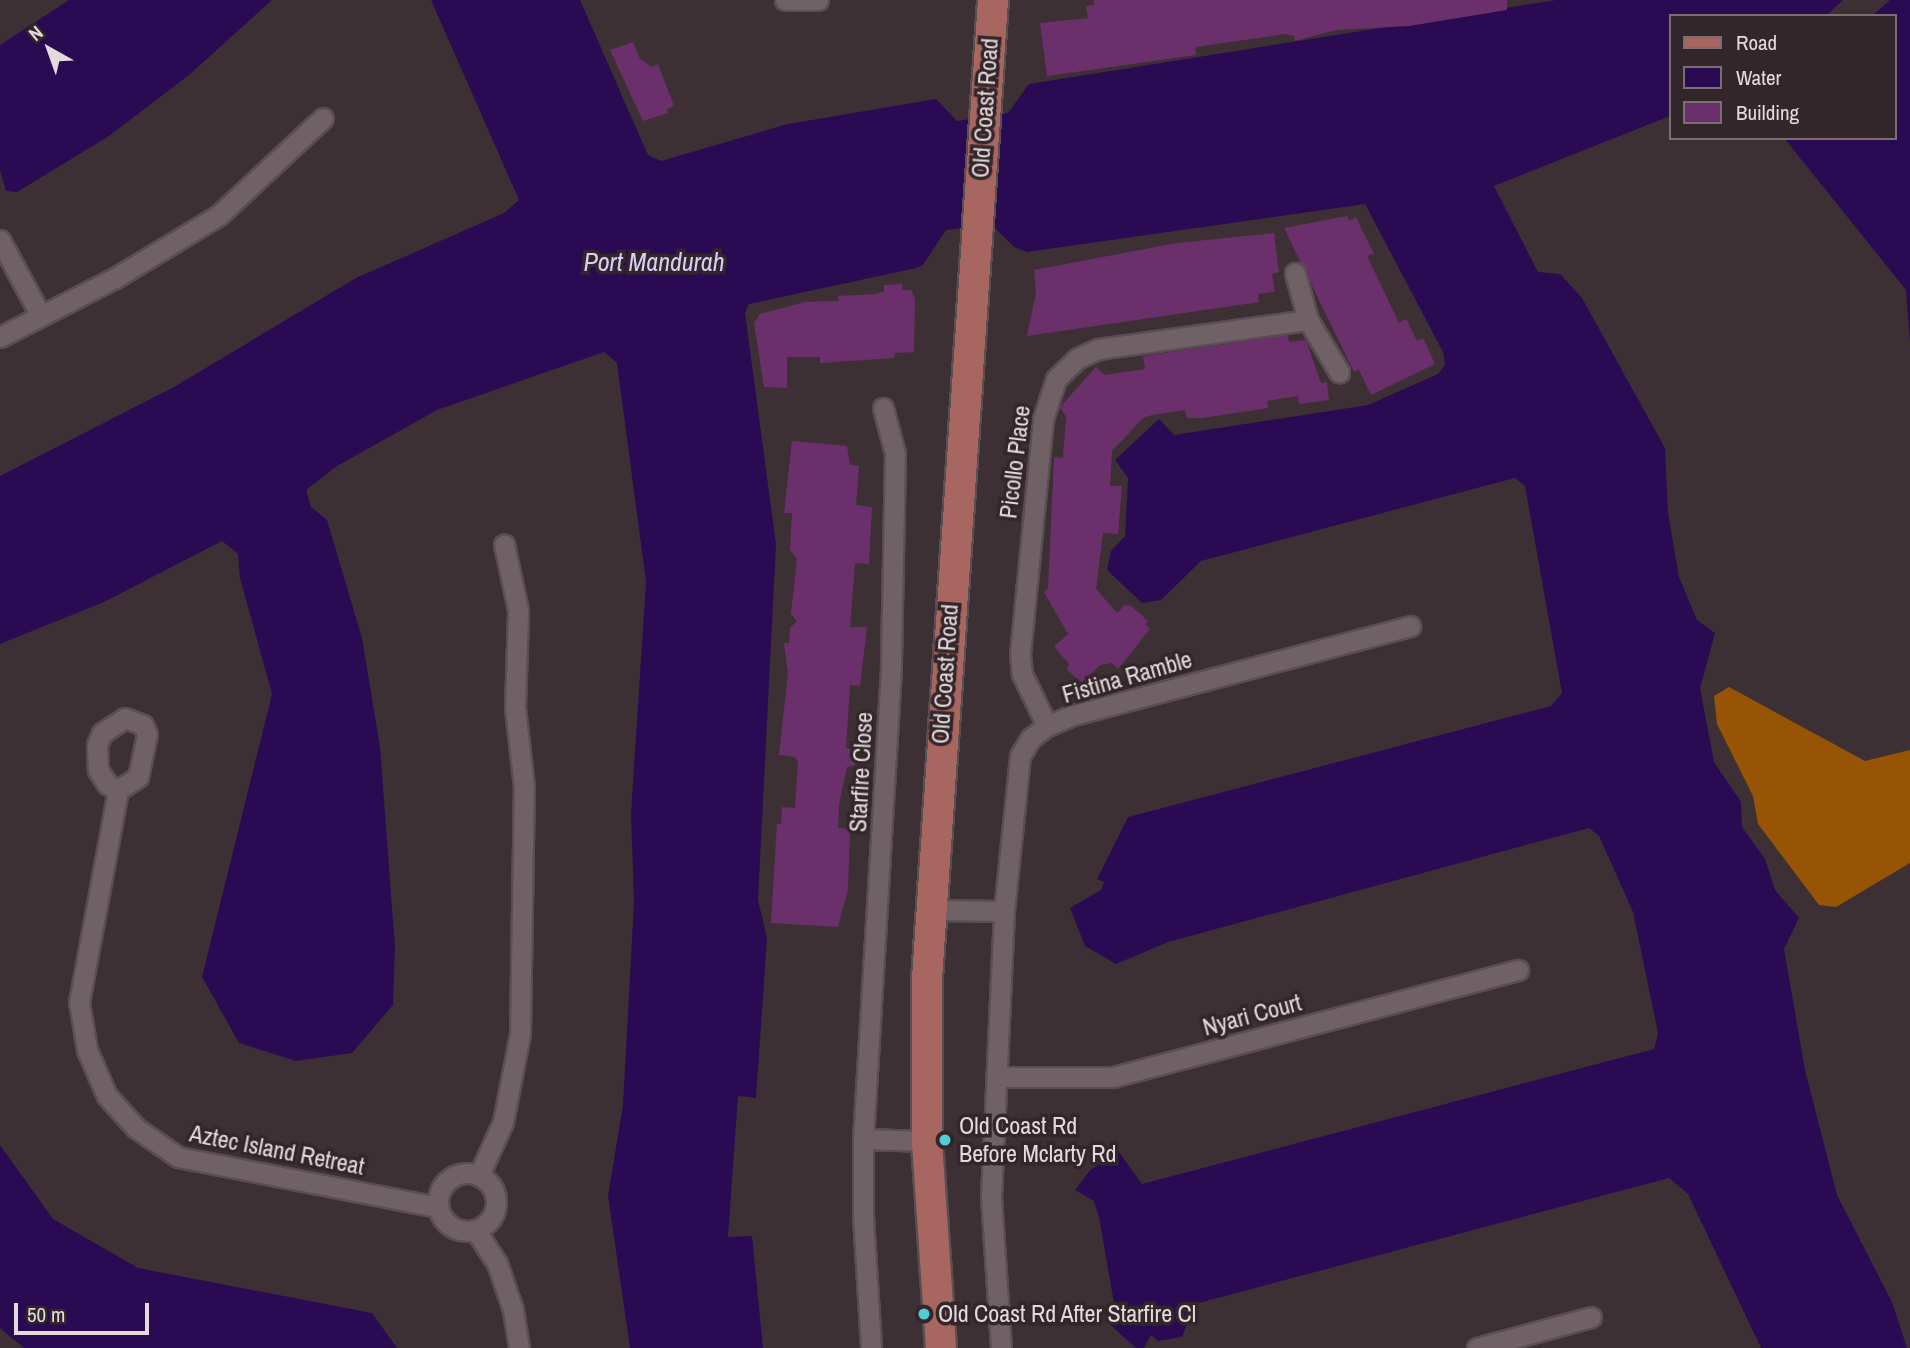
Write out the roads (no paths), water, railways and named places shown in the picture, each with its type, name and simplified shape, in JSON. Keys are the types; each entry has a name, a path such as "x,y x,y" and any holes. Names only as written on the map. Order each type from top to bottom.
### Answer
{"main road":[{"name":"Old Coast Road","path":"941,1348 927,1140 931,910 993,0"}],"street":[{"path":"785,0 818,0"},
{"path":"0,337 219,215 323,118"},
{"path":"0,240 41,316"},
{"path":"1295,273 1308,320 1339,372"},
{"name":"Picollo Place","path":"1047,726 1022,674 1020,653 1043,419 1056,379 1078,358 1098,349 1308,320"},
{"name":"Starfire Close","path":"871,1348 863,1216 863,1139 891,669 895,453 883,408"},
{"path":"479,1175 503,1122 520,1034 524,787 515,708 518,610 504,544"},
{"name":"Fistina Ramble","path":"1001,1348 991,1198 1004,911 1020,756 1031,738 1047,726 1070,716 1410,626"},
{"name":"Aztec Island Retreat","path":"118,790 79,1002 87,1050 107,1096 136,1128 177,1157 438,1207"},
{"path":"931,910 1004,911"},
{"name":"Nyari Court","path":"996,1077 1113,1077 1518,970"},
{"path":"863,1139 927,1140"},
{"path":"462,1173 479,1175 492,1186 497,1208 489,1222 476,1231 456,1231 443,1220 438,1207 439,1192 449,1179 462,1173"},
{"path":"476,1231 496,1263 513,1310 519,1348"},
{"path":"1477,1348 1591,1317"}],"water":[{"path":"69,0 272,0 189,75 109,136 17,192 6,191 0,170 0,45"},
{"name":"Port Mandurah","path":"431,0 580,0 648,155 661,161 788,124 936,99 957,121 1008,113 1029,84 1556,0 1843,0 1828,14 1668,14 1668,117 1494,186 1538,272 1560,274 1582,298 1665,448 1668,513 1679,577 1697,620 1715,633 1700,688 1714,762 1741,802 1742,827 1765,859 1775,890 1799,918 1784,949 1805,1070 1837,1195 1892,1302 1907,1348 1761,1348 1688,1194 1669,1178 1195,1304 1182,1337 1158,1341 1151,1335 1144,1348 1136,1348 1105,1320 1115,1309 1099,1217 1094,1201 1075,1190 1090,1170 1119,1152 1142,1184 1654,1049 1658,1033 1633,912 1599,836 1589,828 1168,942 1116,964 1085,946 1070,908 1101,890 1104,882 1097,879 1128,817 1551,706 1562,693 1525,486 1515,478 1201,561 1161,600 1142,603 1107,570 1111,551 1125,536 1128,478 1115,460 1159,419 1174,435 1368,405 1438,374 1445,365 1443,352 1365,204 1027,252 1014,247 992,225 946,230 923,265 916,268 749,304 745,313 776,544 758,900 767,938 756,1098 738,1096 728,1237 752,1236 763,1348 630,1348 608,1196 623,1105 634,902 631,813 646,582 617,363 604,352 437,410 337,466 306,490 311,507 327,520 362,638 380,747 395,947 393,1005 352,1053 296,1061 239,1043 202,977 272,694 240,578 238,554 222,541 104,602 0,644 0,476 174,387 356,278 504,213 519,200"},
{"path":"1890,0 1910,0 1910,344 1906,290 1786,140 1896,140 1896,14 1874,14"},
{"path":"0,1145 53,1219 138,1268 372,1313 397,1348 24,1348 0,1328"}],"place":[{"name":"Old Coast Rd Before Mclarty Rd","path":"945,1140"},
{"name":"Old Coast Rd After Starfire Cl","path":"924,1314"}]}
